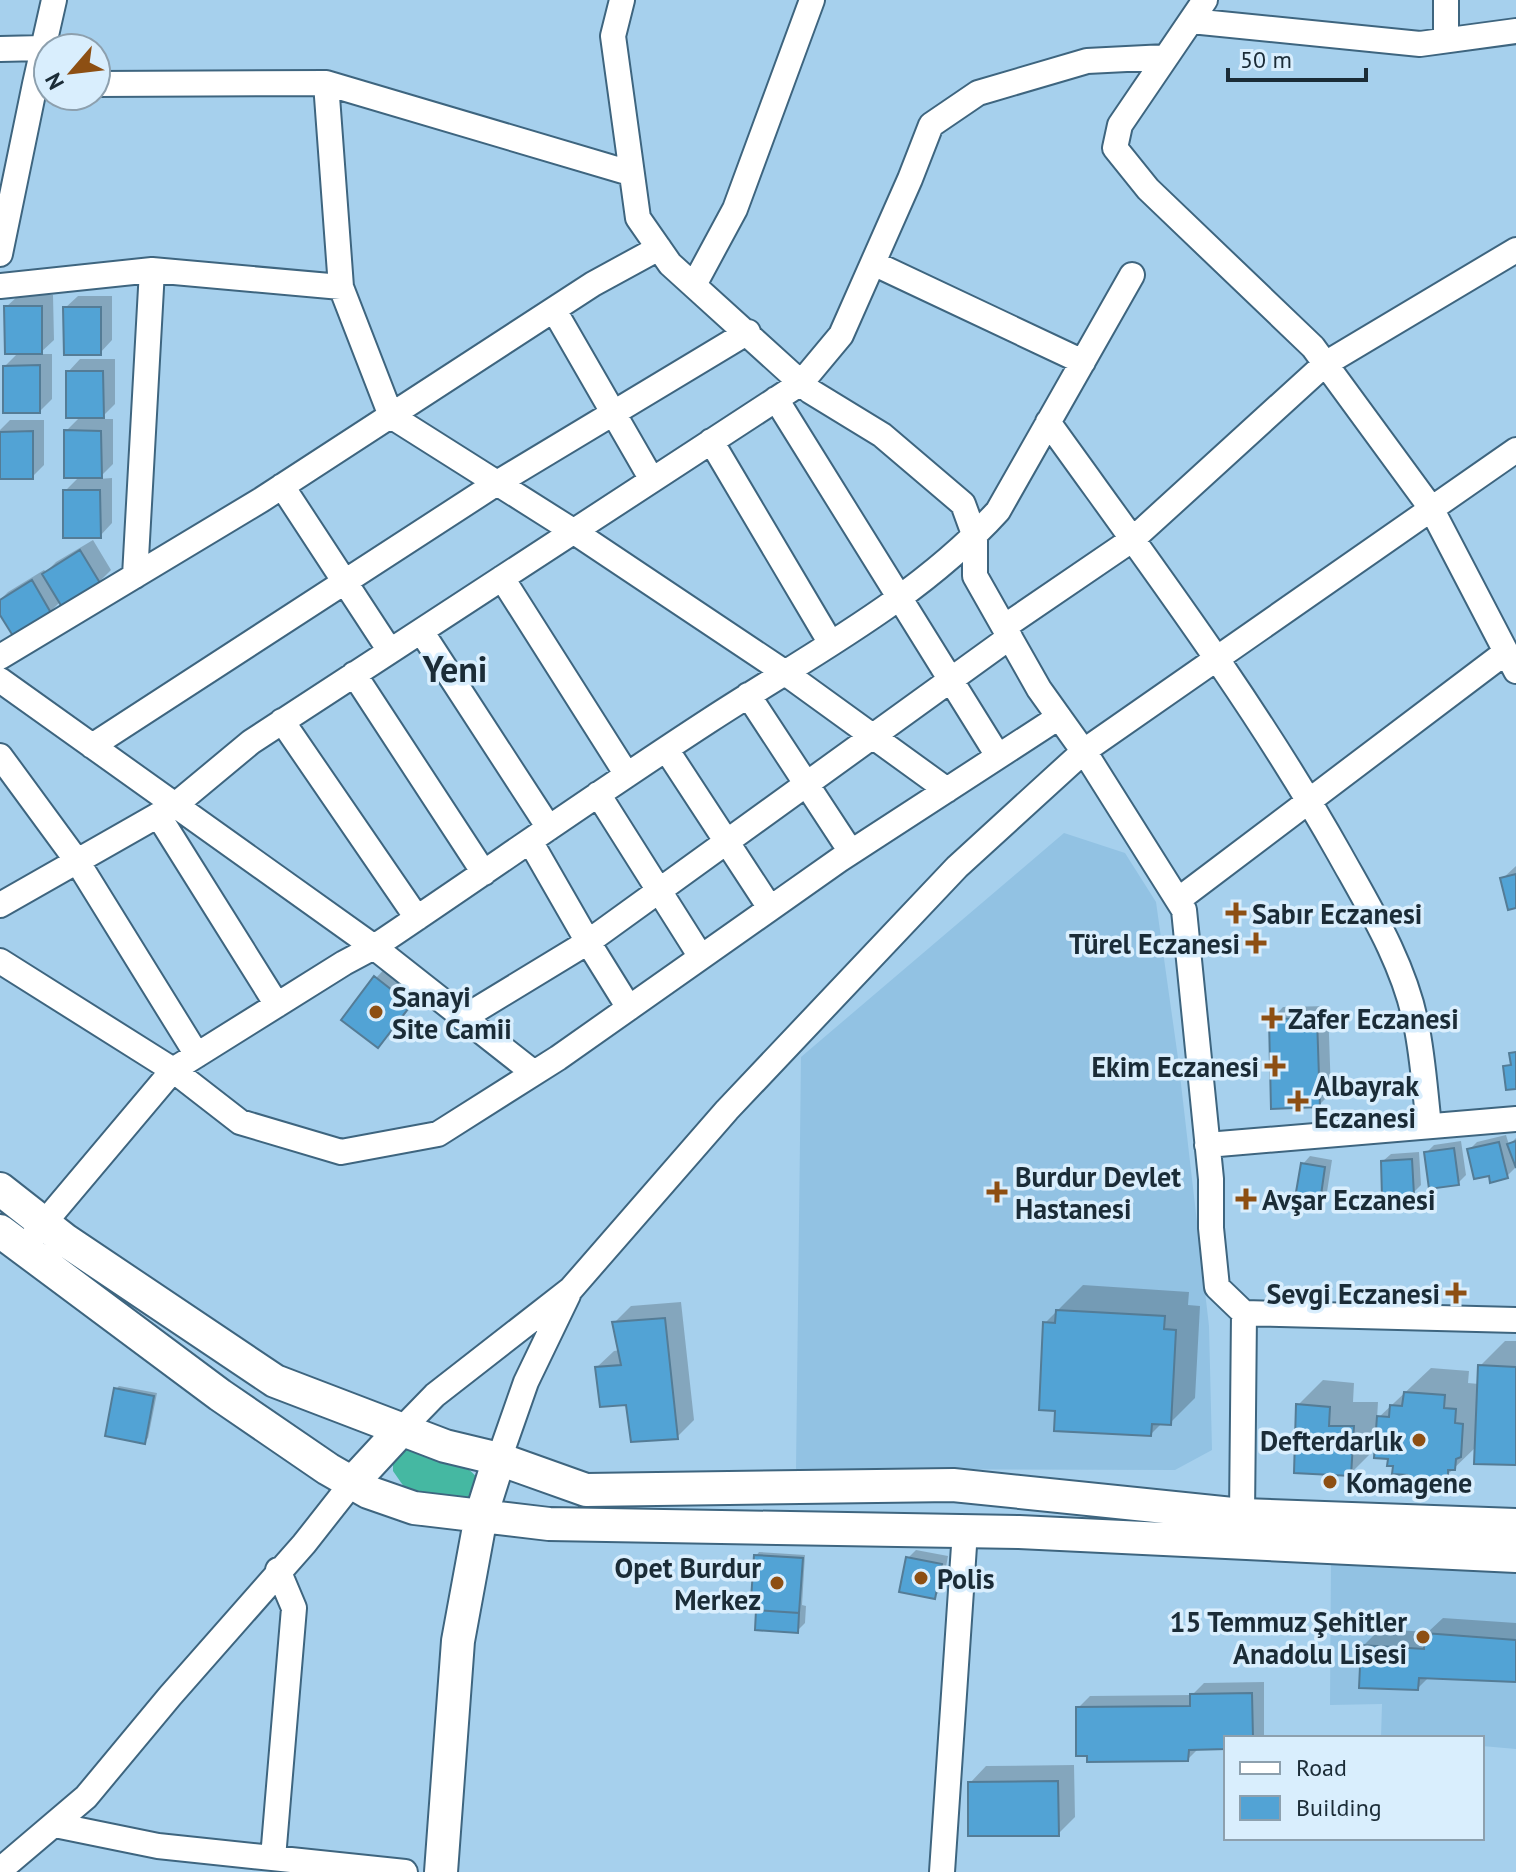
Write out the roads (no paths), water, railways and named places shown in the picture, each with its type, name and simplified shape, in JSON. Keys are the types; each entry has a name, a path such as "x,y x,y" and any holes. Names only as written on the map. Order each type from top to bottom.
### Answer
{"main road":[{"path":"0,1189 44,1224 275,1381 445,1446 499,1459 586,1490 953,1485 1242,1515 1516,1525"},
{"path":"12,1240 220,1395 352,1483 388,1501 414,1508 590,1526 965,1531 1516,1556"},
{"path":"352,1483 401,1430"},
{"path":"441,1872 458,1641 481,1516 499,1459"}],"street":[{"path":"47,32 54,0"},
{"path":"622,0 613,36 638,218 670,264 801,383 882,435 963,504 975,537 975,576 1039,689 1084,751 1184,910 1207,1145 1217,1287 1244,1313 1516,1320"},
{"path":"694,285 735,209 812,0"},
{"path":"1178,900 1310,801 1513,665 1431,508 1313,347 1148,189 1115,148 1120,125 1205,0"},
{"path":"1446,0 1446,40"},
{"path":"1191,21 1420,44 1516,31"},
{"path":"0,49 32,48"},
{"path":"1,903 166,810 282,721 801,383 841,335 931,125 978,93 1087,61 1166,57"},
{"path":"112,84 326,83 630,173"},
{"path":"326,83 341,287 391,416 573,531 784,672 947,790"},
{"path":"0,254 35,112"},
{"path":"0,657 282,486 593,284 659,248"},
{"path":"463,1018 588,942 951,679 1007,632 1133,539 1325,364 1516,250"},
{"path":"873,263 1083,362"},
{"path":"0,286 152,270 341,287"},
{"path":"135,576 152,270"},
{"path":"12,1240 44,1224 173,1070 374,947 598,794 901,597 975,537 998,511 1132,275"},
{"path":"554,310 652,480"},
{"path":"92,746 497,483 748,332"},
{"path":"776,399 998,756"},
{"path":"1048,422 1218,657 1310,801 1381,930 1406,990 1416,1024 1429,1126"},
{"path":"711,441 830,642"},
{"path":"401,1430 435,1395 571,1289 727,1110 957,867 1084,751 1516,450"},
{"path":"282,486 390,651"},
{"path":"502,578 627,775"},
{"path":"421,631 539,835 588,942 629,1008"},
{"path":"354,674 484,873"},
{"path":"0,680 92,746 166,810 374,947 534,1073"},
{"path":"748,695 851,852"},
{"path":"0,961 173,1070 240,1122 341,1152 438,1134 534,1073 851,852 1059,717"},
{"path":"282,721 417,918"},
{"path":"666,749 770,908"},
{"path":"0,756 77,861 197,1055"},
{"path":"598,794 701,957"},
{"path":"166,810 277,1005"},
{"path":"1207,1145 1516,1119"},
{"path":"499,1459 526,1382 571,1289"},
{"path":"1242,1515 1244,1313"},
{"path":"0,1870 86,1797 278,1570 304,1544 352,1483"},
{"path":"942,1872 965,1531"},
{"path":"273,1858 294,1608 278,1570"},
{"path":"55,1825 158,1846 405,1872"}],"place":[{"name":"Sabır Eczanesi","path":"1236,913"},
{"name":"Türel Eczanesi","path":"1256,943"},
{"name":"Sanayi Site Camii","path":"376,1012"},
{"name":"Zafer Eczanesi","path":"1272,1018"},
{"name":"Ekim Eczanesi","path":"1275,1066"},
{"name":"Albayrak Eczanesi","path":"1298,1101"},
{"name":"Burdur Devlet Hastanesi","path":"997,1192"},
{"name":"Avşar Eczanesi","path":"1246,1199"},
{"name":"Sevgi Eczanesi","path":"1456,1293"},
{"name":"Defterdarlık","path":"1419,1440"},
{"name":"Komagene","path":"1330,1482"},
{"name":"Polis","path":"921,1578"},
{"name":"Opet Burdur Merkez","path":"777,1583"},
{"name":"15 Temmuz Şehitler Anadolu Lisesi","path":"1423,1637"}],"district":[{"name":"Yeni","path":"455,668"}]}
